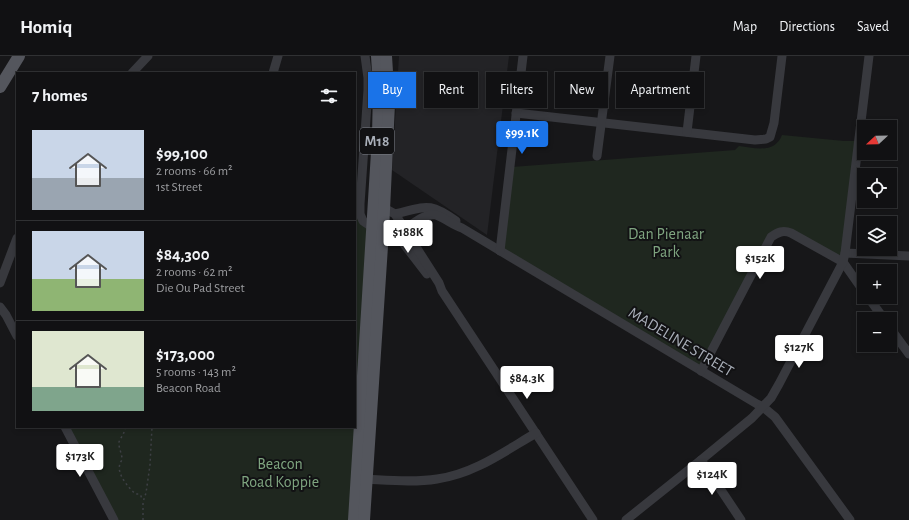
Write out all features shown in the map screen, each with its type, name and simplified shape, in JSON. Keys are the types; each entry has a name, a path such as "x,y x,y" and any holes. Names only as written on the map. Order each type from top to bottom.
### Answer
{"main road":[{"path":"0,86 19,56"},
{"name":"M18","path":"364,520 361,479 360,363 372,227 384,209 377,56"},
{"name":"M18","path":"354,520 361,479 383,232 388,104 386,56"}],"street":[{"path":"133,72 148,56"},
{"path":"273,72 278,56"},
{"path":"365,56 368,90 360,214 362,220 372,227 383,232 396,235 435,286 442,292"},
{"path":"500,251 523,56"},
{"path":"597,156 610,56"},
{"path":"686,132 696,56"},
{"path":"516,113 755,140 766,139 770,137 774,124 782,56"},
{"path":"626,520 701,460 763,407 780,384 844,258 869,56"},
{"name":"MADELINE STREET","path":"384,209 435,208 458,222 462,228"},
{"path":"384,209 405,230 439,283 442,292 593,520"},
{"name":"MADELINE STREET","path":"396,235 422,217 429,215 437,216 462,228 763,407 775,417 850,520"},
{"path":"701,371 771,237 776,233 784,231 790,233 844,258 909,256"},
{"path":"0,283 16,241"},
{"path":"844,258 857,280"},
{"path":"0,307 16,334"},
{"path":"897,338 909,354"},
{"path":"66,428 114,520"},
{"path":"361,479 427,481 450,477 472,470 484,464 536,433"},
{"path":"701,460 741,520"}],"path":[{"path":"125,428 119,443 122,459 119,466 120,473 132,491 141,496 143,502"},
{"path":"143,520 143,502 149,472 152,428"}],"shaded area":[{"path":"399,56 509,56 507,72 486,72 486,108 503,108 487,235 392,170 396,108 416,108 416,72 398,72"}],"green space":[{"name":"Dan Pienaar Park","path":"782,135 856,141 841,258 778,230 699,367 502,250 512,167 735,150 739,146 764,148 774,145 779,141"},
{"name":"Beacon Road Koppie","path":"359,195 368,227 356,422 356,196"},
{"name":"Beacon Road Koppie","path":"69,428 356,428 350,520 117,520"}]}
